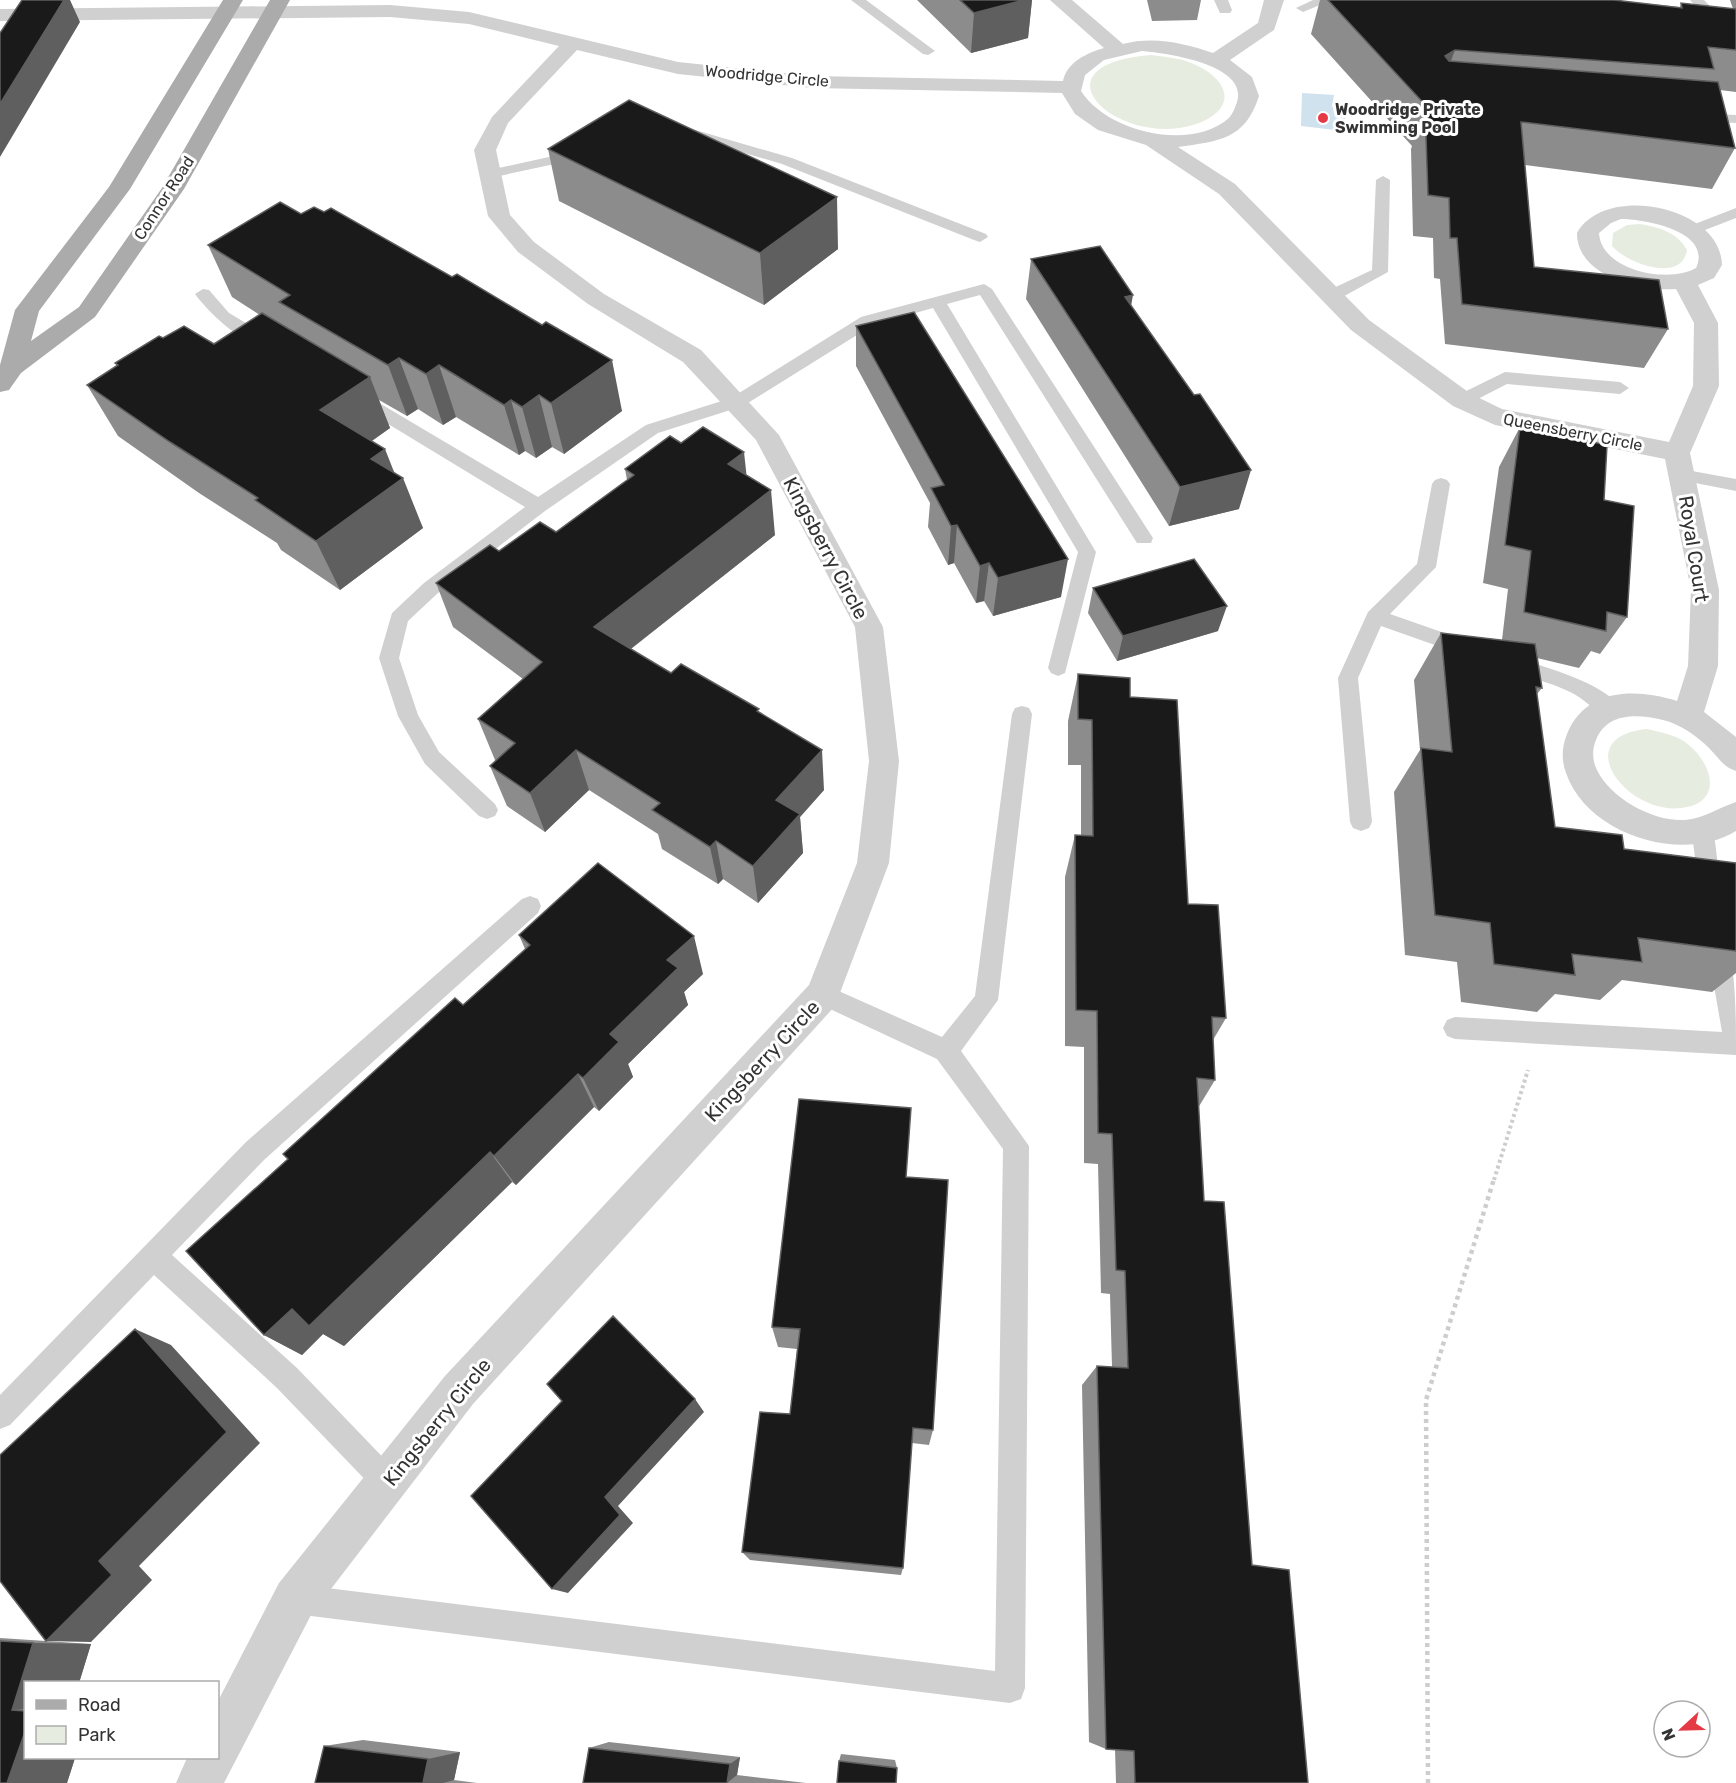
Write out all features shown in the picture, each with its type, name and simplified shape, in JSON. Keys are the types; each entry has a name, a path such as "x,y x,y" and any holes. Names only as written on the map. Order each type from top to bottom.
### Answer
{"main road":[{"name":"Connor Road","path":"6,376 27,310 119,189 230,6"},
{"name":"Connor Road","path":"6,376 87,312 173,189 276,6"}],"street":[{"name":"Woodridge Circle","path":"441,0 460,5 470,18"},
{"path":"1060,0 1117,49"},
{"path":"1217,60 1267,26 1274,0"},
{"name":"Woodridge Circle","path":"0,15 230,6 390,11 470,18 678,68 813,82 1070,87"},
{"name":"Kingsberry Circle","path":"219,1745 295,1599 459,1390 823,995 873,863 884,761 869,627 766,435 692,356 596,299 526,247 499,216 485,150 498,121 572,44"},
{"path":"1223,149 1189,140 1153,140 1103,127 1085,115 1074,101 1070,87 1073,75 1083,64 1098,55 1142,45 1168,46 1194,51 1217,60 1236,73 1248,89 1249,105 1223,149 1227,189"},
{"name":"Queensberry Circle","path":"1153,140 1227,189 1360,325 1462,400 1495,416 1679,464"},
{"path":"1638,212 1676,221 1692,230 1703,240 1710,251 1711,261 1707,270 1698,277 1684,282 1645,281 1616,270 1594,255 1588,243 1587,232 1593,223 1604,216 1638,212"},
{"path":"1679,464 1706,386 1706,323 1684,282"},
{"name":"Royal Court","path":"1679,464 1705,590 1703,666 1687,716"},
{"path":"1736,759 1728,747 1710,730 1687,716 1661,707 1634,704 1610,708 1591,718 1579,733 1576,753 1582,775 1597,796 1620,814 1647,828 1676,835 1703,834 1726,825 1736,815"},
{"path":"198,1783 211,1759"}],"lane":[{"path":"858,0 928,51"},
{"path":"1303,8 1325,0"},
{"path":"1697,0 1719,23"},
{"path":"1697,21 1736,27"},
{"path":"1689,116 1736,119"},
{"path":"671,127 787,161 980,237"},
{"path":"490,174 555,160 591,136"},
{"path":"1331,296 1380,272 1383,180"},
{"path":"1692,230 1736,213"},
{"path":"487,810 432,758 408,716 389,658 399,618 431,588 537,506 652,429 737,402 867,321 984,289 1144,538"},
{"path":"203,294 223,317 284,353"},
{"path":"938,302 1087,552 1058,668"},
{"path":"1462,400 1505,378 1620,388"},
{"path":"345,390 537,506"},
{"path":"1679,464 1736,485"},
{"path":"1361,822 1348,678 1375,617 1426,567 1441,484"},
{"path":"1375,617 1580,687 1610,708"},
{"path":"946,1051 986,1000 1022,714"},
{"path":"1455,1028 1736,1043 1704,858 1703,834"},
{"path":"0,1415 152,1255 255,1151 530,906"},
{"path":"295,1599 1010,1688 1016,1146 946,1051 823,995"},
{"path":"152,1255 287,1378 387,1482"}],"path":[{"path":"1428,1783 1426,1400 1540,1032"}],"green space":[{"path":"1151,55 1185,61 1209,72 1223,88 1224,97 1217,113 1193,125 1164,129 1137,125 1114,116 1097,102 1090,88 1095,73 1114,62"},
{"path":"1639,224 1660,229 1678,239 1687,250 1683,260 1675,266 1653,267 1629,259 1612,246 1613,233 1627,225"},
{"path":"1647,729 1682,740 1701,758 1710,779 1705,798 1681,808 1661,807 1642,800 1625,788 1614,774 1608,759 1611,746 1623,735"}],"water":[{"name":"Woodridge Private Swimming Pool","path":"1302,93 1334,95 1332,107 1346,109 1344,131 1301,126"}],"building":[{"path":"22,0 64,0 0,104 0,33"},
{"path":"960,0 1024,0 974,13"},
{"path":"1328,0 1614,0 1682,8 1681,3 1736,9 1736,50 1708,47 1714,69 1455,50 1445,56 1449,61 1718,82 1735,148 1521,122 1534,267 1659,280 1668,329 1462,304 1457,238 1450,238 1449,198 1428,195 1425,109 1430,110"},
{"path":"629,100 837,197 760,253 548,149"},
{"path":"280,202 301,214 314,207 324,212 331,208 452,277 457,274 542,325 546,322 612,360 551,403 539,395 522,407 511,400 504,405 439,365 426,374 399,358 388,365 279,302 290,295 208,245"},
{"path":"1100,246 1133,295 1125,297 1194,395 1200,394 1251,470 1180,487 1031,259"},
{"path":"914,312 1068,559 998,578 989,563 980,566 957,525 951,526 931,488 944,485 856,326"},
{"path":"262,313 370,377 320,410 385,449 371,459 403,478 316,541 255,500 258,498 87,385 118,365 115,363 159,336 163,338 184,326 214,344"},
{"path":"703,427 744,452 728,464 771,490 594,627 671,673 681,664 759,709 757,711 822,750 776,800 800,814 753,866 716,841 710,847 652,810 660,803 576,750 530,793 490,766 515,743 478,719 542,662 436,583 490,545 499,551 540,522 556,532 634,475 625,469 670,436 681,443"},
{"path":"1520,427 1607,445 1604,500 1634,506 1627,617 1607,612 1606,631 1524,612 1531,551 1505,545"},
{"path":"1194,559 1227,606 1123,636 1093,588"},
{"path":"1441,633 1535,644 1542,688 1536,687 1555,827 1622,835 1624,849 1736,863 1736,951 1638,938 1642,962 1572,954 1575,975 1494,964 1490,923 1435,915 1421,748 1452,752"},
{"path":"1078,674 1130,678 1130,697 1177,700 1188,904 1218,905 1226,1018 1212,1017 1215,1080 1197,1078 1204,1201 1224,1202 1252,1565 1289,1570 1308,1783 1135,1783 1134,1751 1106,1749 1097,1366 1128,1368 1125,1271 1116,1270 1112,1134 1098,1133 1097,1011 1076,1010 1075,835 1093,836 1092,720 1078,719"},
{"path":"598,863 694,936 667,960 678,968 610,1034 619,1042 583,1078 578,1074 494,1156 490,1152 309,1326 292,1309 264,1335 186,1251 288,1159 283,1154 455,998 463,1005 530,945 519,935"},
{"path":"799,1099 911,1108 906,1177 948,1180 933,1430 913,1428 903,1568 742,1552 760,1412 790,1414 800,1329 772,1327"},
{"path":"613,1316 695,1399 605,1497 620,1515 552,1589 471,1496 562,1401 547,1384"},
{"path":"135,1329 227,1432 99,1561 112,1575 46,1641 0,1581 0,1455"},
{"path":"0,1641 33,1643 12,1710 24,1711 24,1735 7,1783 0,1783"},
{"path":"324,1746 428,1759 423,1783 315,1783"},
{"path":"589,1748 730,1764 727,1783 583,1783"},
{"path":"839,1761 897,1768 896,1783 837,1783"}],"place":[{"name":"Woodridge Private Swimming Pool","path":"1323,118"}]}
